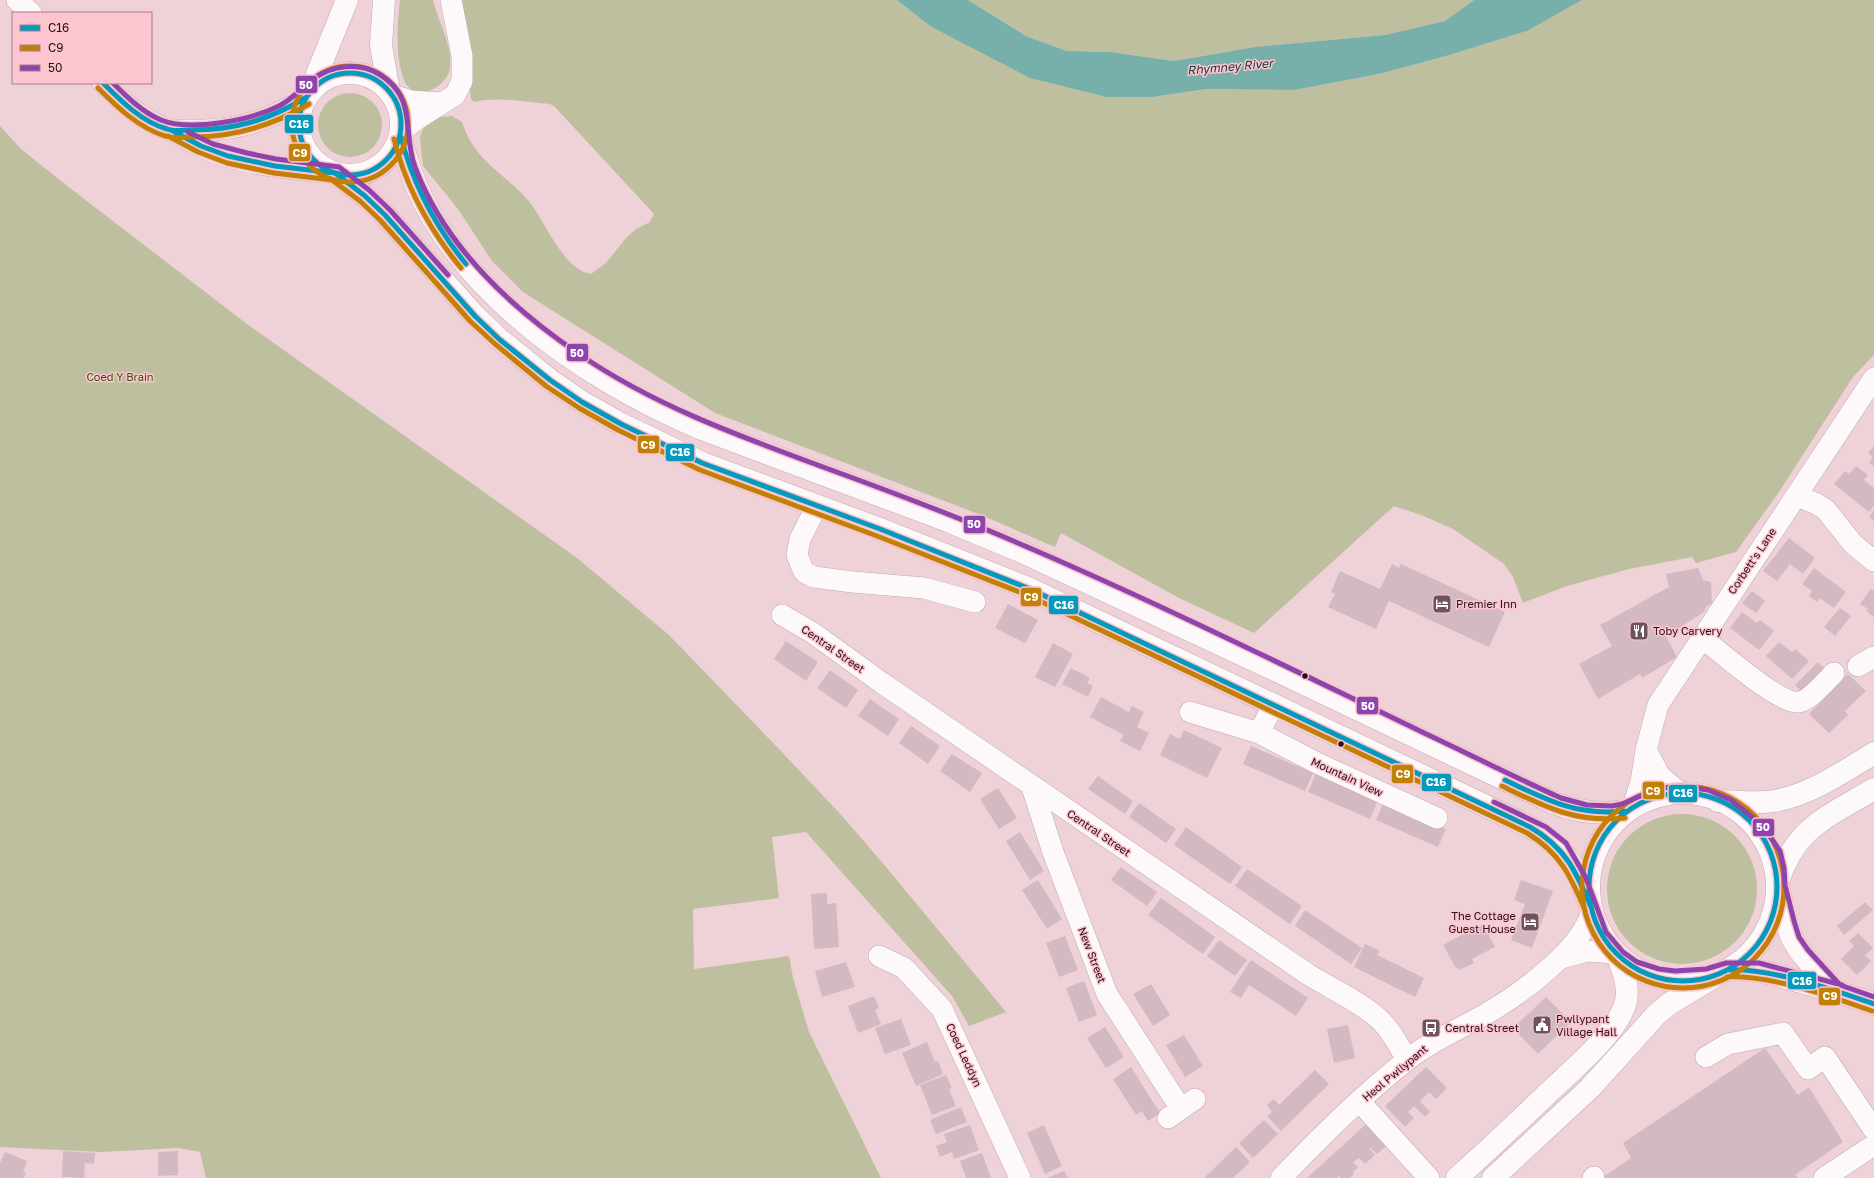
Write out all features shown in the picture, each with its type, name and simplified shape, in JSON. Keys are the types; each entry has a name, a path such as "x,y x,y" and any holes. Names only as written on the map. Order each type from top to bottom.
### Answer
{"main road":[{"path":"347,0 301,108 299,119 300,130 303,143 309,155 319,164 336,173 356,188 385,215 475,316 491,331 528,363 582,402 621,424 702,463 949,555 1030,589 1542,833 1556,843 1565,854 1577,876 1600,936 1617,955 1634,968 1657,976 1688,978 1725,971 1747,969 1770,972 1836,991 1874,1004"},
{"path":"384,0 380,45 391,94"},
{"path":"308,94 331,77 344,74 356,74 370,77 381,83 391,94 401,113 401,134 407,163 422,200 437,226 466,264 504,304 541,336 586,368 626,393 708,432 948,521 1020,551 1285,674 1554,803 1571,809 1594,813 1628,808 1658,796 1680,793 1698,795 1718,801 1740,815 1765,840 1774,854 1778,884 1787,923 1793,940 1807,959 1836,991"},
{"path":"336,173 356,174 378,167 393,154 401,134"},
{"path":"1718,801 1772,801 1786,799 1809,790 1874,753"},
{"path":"1494,1178 1590,1088 1656,1015 1669,1004 1725,971 1745,957 1762,937 1772,912 1778,884 1789,856 1800,839 1827,815 1874,789"},
{"path":"1591,910 1593,877 1599,845 1608,826 1628,808"},
{"path":"1440,1177 1560,1082 1610,1030 1623,1009 1626,995 1625,978 1617,955"}],"street":[{"path":"17,0 30,12"},
{"path":"401,134 455,95 459,89 464,71 451,0"},
{"path":"104,84 123,103 147,119 165,129 171,130 202,131 246,126 278,115 308,94"},
{"path":"391,94 411,101 442,103"},
{"path":"171,130 200,146 228,156 275,166 336,173"},
{"name":"Corbett's Lane","path":"1628,808 1641,782 1646,750 1658,704 1874,378"},
{"path":"1797,496 1817,504 1826,510 1853,544 1874,561"},
{"path":"817,506 800,539 797,555 804,572 814,577 924,588 975,602"},
{"name":"Central Street","path":"782,615 813,633 882,683 1032,787 1309,975 1368,1010 1380,1020 1388,1030 1407,1060"},
{"path":"1701,637 1763,686 1790,702 1800,702 1810,696 1834,673"},
{"path":"1259,733 1274,704"},
{"name":"Mountain View","path":"1190,712 1259,733 1319,764 1437,818"},
{"path":"1646,750 1660,776 1680,793"},
{"name":"New Street","path":"1032,787 1053,852 1107,994 1181,1109"},
{"name":"Heol Pwllypant","path":"1281,1178 1304,1154 1407,1060 1432,1041 1491,1011 1561,958 1580,938 1591,910"},
{"name":"Heol Pwllypant","path":"1561,958 1587,951 1617,955"},
{"name":"Coed Leddyn","path":"879,956 904,968 942,1009 1020,1178"},
{"path":"1706,1057 1728,1044 1783,1033 1808,1069 1825,1057 1874,1130"},
{"path":"1360,1102 1440,1177"},
{"path":"1824,1178 1874,1145"}],"green space":[{"path":"400,0 433,0 447,42 450,59 448,75 437,87 430,90 423,92 410,88 405,82 402,73 398,52 398,19"},
{"path":"460,0 897,0 930,26 1153,97 1206,89 1294,90 1379,74 1446,56 1527,31 1582,0 1874,0 1874,355 1853,377 1779,492 1736,552 1696,563 1692,557 1629,569 1567,586 1523,603 1513,577 1504,564 1453,529 1421,515 1394,506 1254,633 1179,598 1061,533 1055,547 981,515 715,413 523,292 492,261 458,209 423,166 420,137 423,129 429,123 440,117 452,116 462,122 467,136 474,147 492,167 512,184 531,204 556,245 572,264 581,271 591,274 606,263 626,238 636,229 650,222 654,214 555,107 550,104 501,99 474,102 471,99"},
{"path":"968,0 1474,0 1445,21 1385,35 1255,47 1174,61 1110,52 1067,51 1026,36"},
{"path":"344,93 356,93 373,102 380,113 382,125 380,137 373,148 356,157 344,157 332,152 323,143 318,131 318,119 323,107 332,98"},
{"name":"Coed Y Brain","path":"0,126 21,149 247,324 577,558 669,635 843,817 886,867 1006,1012 969,1026 952,996 806,832 772,837 779,898 693,909 694,969 789,956 793,978 809,1032 881,1178 206,1178 200,1152 179,1148 101,1152 0,1147"},
{"path":"1675,814 1689,814 1711,820 1724,827 1735,836 1744,847 1754,867 1757,889 1754,911 1744,931 1735,942 1724,951 1704,961 1689,964 1675,964 1660,961 1647,955 1635,947 1624,936 1610,911 1607,896 1607,882 1610,867 1616,854 1624,842 1635,831 1660,817"}],"water":[{"name":"Rhymney River","path":"897,0 968,0 1026,36 1067,51 1110,52 1174,61 1255,47 1385,35 1445,21 1474,0 1582,0 1527,31 1446,56 1379,74 1294,90 1206,89 1153,97 1107,97 1030,78 930,26"}],"building":[{"path":"1874,446 1874,466 1869,463 1873,457 1868,453"},
{"path":"1856,466 1868,475 1864,480 1874,488 1874,505 1869,512 1834,484 1845,471 1849,474"},
{"path":"1874,510 1874,521 1869,517"},
{"path":"1789,538 1815,558 1803,574 1790,564 1777,581 1763,571"},
{"name":"Premier Inn","path":"1392,564 1399,568 1401,564 1505,612 1489,647 1389,601 1376,629 1328,607 1335,594 1331,592 1340,571 1380,589"},
{"name":"Toby Carvery","path":"1698,568 1703,580 1711,582 1712,603 1706,607 1704,612 1666,636 1677,657 1642,678 1640,674 1598,699 1579,664 1612,646 1600,625 1669,587 1666,574"},
{"path":"1814,568 1846,592 1834,608 1820,598 1817,602 1809,596 1812,591 1802,584"},
{"path":"1871,589 1874,591 1874,617 1866,611 1868,609 1860,604"},
{"path":"1752,591 1765,601 1756,613 1742,603"},
{"path":"1008,604 1038,620 1025,643 995,628"},
{"path":"1840,608 1851,616 1835,636 1824,627"},
{"path":"1742,612 1757,623 1760,620 1774,631 1759,650 1730,628"},
{"path":"786,641 818,662 806,681 774,659"},
{"path":"1779,642 1792,652 1795,649 1809,661 1792,679 1766,656"},
{"path":"1053,643 1073,654 1055,687 1035,677"},
{"path":"1818,662 1826,670 1803,693 1795,685"},
{"path":"1071,668 1090,678 1087,683 1093,686 1088,697 1062,684"},
{"path":"830,670 858,690 846,708 817,688"},
{"path":"1848,674 1866,691 1845,711 1848,715 1829,733 1809,714"},
{"path":"1101,697 1129,712 1132,706 1144,712 1137,727 1149,733 1140,751 1120,741 1124,735 1090,717"},
{"path":"870,699 899,719 888,736 858,716"},
{"path":"911,726 940,746 928,764 899,743"},
{"path":"1184,730 1222,748 1207,778 1160,755 1170,734 1180,739"},
{"path":"1251,746 1313,773 1305,791 1243,764"},
{"path":"952,754 982,773 970,792 940,771"},
{"path":"1316,773 1378,800 1370,819 1308,792"},
{"path":"1098,776 1133,801 1125,814 1088,789"},
{"path":"998,788 1017,818 999,829 980,799"},
{"path":"1384,802 1446,829 1438,847 1376,820"},
{"path":"1139,803 1176,829 1166,843 1129,817"},
{"path":"1186,827 1242,867 1230,884 1174,845"},
{"path":"1020,832 1044,871 1030,880 1006,841"},
{"path":"1121,867 1157,892 1147,906 1111,880"},
{"path":"1247,869 1302,906 1290,924 1235,886"},
{"path":"1038,880 1062,919 1047,929 1022,890"},
{"name":"The Cottage Guest House","path":"1521,880 1553,891 1532,948 1511,940 1525,904 1514,900"},
{"path":"827,893 827,904 836,903 839,947 814,949 811,894"},
{"path":"1161,898 1215,937 1203,954 1148,915"},
{"path":"1865,902 1873,910 1844,935 1837,926"},
{"path":"1305,910 1362,948 1351,964 1295,926"},
{"path":"1483,924 1495,947 1472,959 1474,963 1459,970 1457,967 1456,968 1443,945"},
{"path":"1858,933 1873,948 1865,955 1871,961 1857,975 1841,959 1854,946 1849,941"},
{"path":"1065,936 1078,970 1059,977 1046,943"},
{"path":"1219,940 1247,960 1235,976 1207,956"},
{"path":"1365,944 1380,951 1377,955 1424,978 1415,997 1354,967"},
{"path":"1251,960 1308,998 1296,1016 1249,985 1241,998 1230,992"},
{"path":"846,962 855,987 822,997 815,971"},
{"path":"1084,981 1097,1015 1079,1022 1066,988"},
{"path":"1151,984 1170,1015 1153,1026 1133,994"},
{"path":"874,996 879,1008 875,1010 881,1024 858,1033 848,1006"},
{"name":"Pwllypant Village Hall","path":"1546,997 1571,1022 1538,1054 1513,1028"},
{"path":"901,1019 911,1045 885,1054 875,1028"},
{"path":"1348,1025 1355,1058 1334,1063 1327,1029"},
{"path":"1105,1027 1124,1057 1106,1068 1087,1038"},
{"path":"1184,1035 1203,1066 1185,1077 1166,1045"},
{"path":"927,1042 935,1062 938,1061 943,1074 916,1086 902,1053"},
{"path":"1765,1048 1798,1095 1809,1087 1843,1142 1795,1175 1798,1178 1602,1178 1631,1158 1623,1143"},
{"path":"1131,1067 1160,1113 1148,1121 1142,1111 1136,1115 1113,1079"},
{"path":"1426,1067 1447,1088 1436,1099 1429,1092 1420,1101 1430,1112 1425,1117 1414,1106 1408,1112 1414,1118 1405,1127 1385,1106"},
{"path":"1315,1070 1329,1084 1281,1131 1267,1116 1272,1112 1267,1105 1274,1099 1279,1105"},
{"path":"946,1075 952,1088 949,1089 956,1106 932,1115 920,1085"},
{"path":"961,1107 967,1122 936,1134 930,1120"},
{"path":"1264,1120 1278,1134 1253,1158 1239,1143"},
{"path":"1366,1124 1386,1146 1377,1154 1370,1147 1369,1148 1375,1155 1365,1164 1359,1158 1353,1162 1358,1167 1350,1178 1341,1178 1339,1176 1337,1178 1307,1178"},
{"path":"970,1125 979,1150 954,1159 952,1152 940,1157 936,1146 947,1142 944,1134"},
{"path":"1044,1125 1062,1166 1045,1174 1027,1133"},
{"path":"1236,1147 1250,1162 1233,1178 1204,1178"},
{"path":"63,1151 95,1153 94,1164 85,1163 84,1178 62,1177"},
{"path":"178,1151 178,1175 158,1176 158,1152"},
{"path":"5,1152 27,1161 23,1172 26,1173 24,1178 0,1178 0,1163"},
{"path":"982,1153 991,1178 966,1178 960,1161"},
{"path":"1064,1171 1068,1178 1047,1178"}],"transit line":[{"name":"C9","path":"350,66 372,70 391,83 404,102 408,124 404,146 391,165 372,178 350,182 328,178 309,165 296,146 292,124 296,102 309,83 328,70 350,66"},
{"name":"50","path":"114,84 129,99 154,117 174,123 204,125 253,116 279,106 289,100 320,74 337,68 363,68 379,74 391,83 399,93 407,116 411,154 415,167 428,196 462,249 482,273 528,316 553,336 607,372 667,404 728,431 946,513 1069,565 1220,635 1561,798 1587,805 1612,806 1622,804 1656,789 1680,786 1708,790 1731,800 1762,825 1780,851 1784,868 1785,885 1794,921 1799,937 1808,950 1840,985 1874,997"},
{"name":"C16","path":"350,73 370,77 386,88 397,104 401,124 397,144 386,160 370,171 350,175 330,171 314,160 303,144 299,124 303,104 314,88 330,77 350,73"},
{"name":"C16","path":"104,84 132,110 149,121 167,129 180,131 207,130 237,126 264,118 292,106 305,98"},
{"name":"C9","path":"98,88 129,116 146,128 165,136 178,138 223,135 253,129 295,112 309,104"},
{"name":"C16","path":"171,130 201,146 228,156 275,166 335,173 365,196 385,215 475,316 499,339 550,380 582,402 621,424 702,463 880,529 1030,589 1530,827 1552,843 1568,861 1580,882 1591,907"},
{"name":"50","path":"188,132 213,144 247,153 276,159 339,167 369,190 390,210 448,275"},
{"name":"C9","path":"168,136 198,152 227,163 274,173 332,180 360,201 380,220 470,321 495,344 546,386 579,408 618,430 700,470 877,536 1027,595 1527,833 1548,849 1563,866 1585,910"},
{"name":"C16","path":"401,137 412,172 426,204 444,235 466,264"},
{"name":"C9","path":"394,139 405,174 420,207 449,253 461,268"},
{"name":"C16","path":"1505,780 1548,800 1577,809 1607,812 1624,811"},
{"name":"C9","path":"1502,786 1532,801 1575,816 1607,819 1625,818"},
{"name":"C9","path":"1683,786 1703,788 1730,798 1747,809 1761,823 1776,849 1782,867 1784,887 1782,907 1772,934 1761,951 1747,965 1721,980 1703,986 1683,988 1663,986 1636,976 1619,965 1605,951 1590,925 1584,907 1582,887 1584,867 1594,840 1605,823 1619,809 1645,794 1663,788 1683,786"},
{"name":"C16","path":"1683,793 1710,797 1727,804 1749,821 1766,843 1773,860 1777,887 1773,914 1766,931 1749,953 1727,970 1710,977 1683,981 1656,977 1639,970 1617,953 1600,931 1593,914 1589,887 1593,860 1600,843 1617,821 1639,804 1656,797 1683,793"},
{"name":"50","path":"1494,802 1546,827 1566,843 1586,878 1606,932 1623,952 1637,962 1659,969 1675,971 1706,969 1726,963 1759,963 1842,985"},
{"name":"C16","path":"1727,970 1763,972 1782,976 1820,986 1874,1004"},
{"name":"C9","path":"1727,977 1744,977 1781,983 1819,993 1872,1011"}],"place":[{"name":"Premier Inn","path":"1442,604"},
{"name":"Toby Carvery","path":"1639,631"},
{"name":"The Cottage Guest House","path":"1530,922"},
{"name":"Pwllypant Village Hall","path":"1542,1025"},
{"name":"Central Street","path":"1431,1028"}]}
